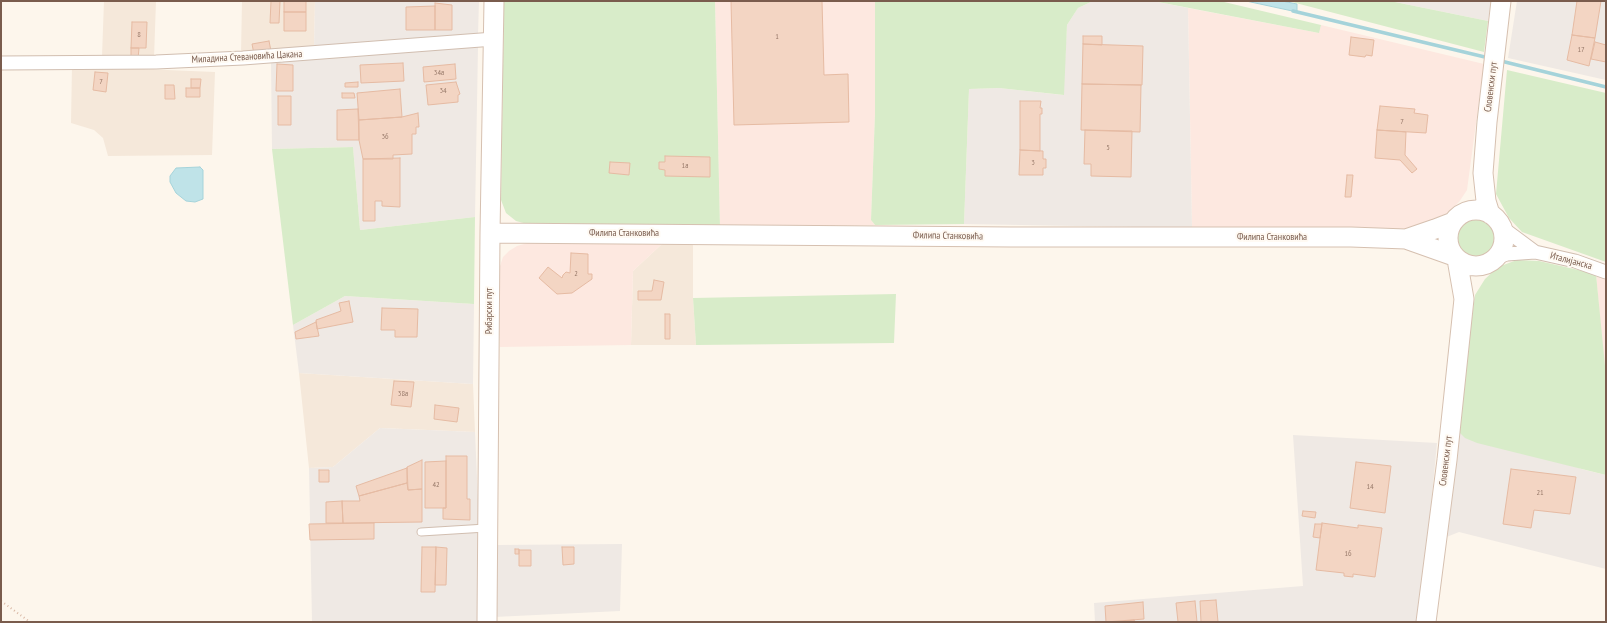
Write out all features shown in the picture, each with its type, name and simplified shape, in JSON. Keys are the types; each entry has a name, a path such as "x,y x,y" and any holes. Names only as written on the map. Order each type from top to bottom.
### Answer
{"main road":[{"name":"Рибарски пут","path":"487,622 490,233 494,1"},
{"name":"Словенски пут","path":"1495,220 1486,201 1483,173 1486,122 1502,1"},
{"name":"Словенски пут","path":"1458,218 1483,173"},
{"path":"1474,210 1480,211 1495,220 1504,237 1499,254 1484,265 1473,266 1462,263 1451,250 1448,239 1450,227 1458,218 1474,210"},
{"name":"Филипа Станковића","path":"490,233 1406,238 1435,230 1458,218"},
{"name":"Филипа Станковића","path":"1406,238 1456,257"},
{"name":"Словенски пут","path":"1426,622 1447,460 1464,299 1456,257"},
{"name":"Словенски пут","path":"1464,299 1474,281 1492,260"}],"street":[{"name":"Миладина Стевановића Цакана","path":"1,63 156,62 494,39"},
{"name":"Италијанска","path":"1495,220 1535,252"},
{"name":"Италијанска","path":"1492,260 1507,254 1535,252 1575,261 1606,272"}],"lane":[{"path":"421,532 488,528"}],"path":[{"path":"1,601 30,622"}],"shaded area":[{"path":"104,1 156,1 154,58 102,56"},
{"path":"242,1 315,1 314,48 241,54"},
{"path":"315,1 479,1 478,35 314,48"},
{"path":"715,1 875,1 875,114 871,220 875,225 720,228"},
{"path":"1093,1 1153,1 1188,8 1192,228 964,224 969,89 999,88 1063,95 1067,25 1078,8"},
{"path":"1390,1 1491,1 1488,21"},
{"path":"1517,1 1606,1 1606,80 1508,58"},
{"path":"1188,8 1319,33 1321,25 1484,64 1467,190 1459,202 1447,213 1432,222 1405,230 1192,228"},
{"path":"478,47 475,217 360,230 353,147 272,149 271,62"},
{"path":"72,66 215,72 212,155 108,156 103,138 94,130 71,123"},
{"path":"534,241 663,243 633,271 631,345 500,347 498,276 500,266 503,257 509,251 517,246"},
{"path":"663,243 693,245 693,298 696,345 631,345 633,271"},
{"path":"1596,274 1606,279 1606,376 1605,375"},
{"path":"345,296 474,304 473,384 299,373 293,325"},
{"path":"299,373 473,384 475,432 380,428 333,467 309,468"},
{"path":"380,428 475,432 479,524 479,622 312,622 309,468 333,467"},
{"path":"1457,430 1585,470 1606,475 1606,569 1459,532 1444,538"},
{"path":"1293,435 1437,443 1420,622 1095,622 1094,603 1303,586"},
{"path":"622,544 620,611 494,617 496,545"}],"green space":[{"path":"504,1 715,1 720,228 527,224 516,221 506,213 501,200"},
{"path":"875,1 1093,1 1078,8 1067,25 1064,95 999,88 969,89 964,224 875,225 871,220 875,114"},
{"path":"1153,1 1220,1 1321,25 1319,33"},
{"path":"1288,1 1390,1 1488,21 1484,52"},
{"path":"1507,70 1606,93 1606,262 1522,232 1509,218 1496,194"},
{"path":"353,147 360,230 475,217 474,304 345,296 293,325 272,149"},
{"path":"1472,218 1480,218 1488,221 1494,227 1497,239 1494,251 1488,257 1480,260 1472,260 1464,257 1458,251 1455,243 1455,235 1458,227 1464,221"},
{"path":"1517,260 1539,261 1596,274 1606,376 1606,475 1477,443 1465,438 1457,430 1475,295 1485,279 1498,267"},
{"path":"896,294 894,343 696,345 693,298"}],"water":[{"path":"1246,1 1282,1 1297,4 1297,12"},
{"path":"200,167 203,170 203,199 195,202 186,201 176,193 170,182 170,176 176,168"}],"building":[{"path":"271,1 280,1 279,23 270,23"},
{"path":"284,1 306,1 306,12 284,12"},
{"path":"731,1 822,1 824,75 848,74 849,122 734,125"},
{"path":"1577,1 1601,1 1595,38 1572,35"},
{"path":"435,3 452,5 452,30 435,30"},
{"path":"435,6 435,30 406,30 406,7"},
{"path":"284,12 306,12 306,31 284,31"},
{"path":"132,22 147,22 146,48 131,48"},
{"path":"1572,35 1595,38 1589,66 1567,60"},
{"path":"1083,36 1102,36 1102,45 1083,44"},
{"path":"1351,37 1374,40 1372,56 1366,55 1365,57 1349,55"},
{"path":"269,41 271,51 254,54 252,44"},
{"path":"1595,42 1606,45 1606,62 1591,59"},
{"path":"1083,44 1143,46 1142,85 1082,84"},
{"path":"131,48 139,48 138,59 131,59"},
{"path":"403,63 404,81 361,83 360,65"},
{"path":"277,64 293,65 293,91 276,91"},
{"path":"455,64 456,79 424,82 423,67"},
{"path":"95,72 108,73 106,92 93,90"},
{"path":"191,79 201,79 200,88 191,88"},
{"path":"358,82 358,87 345,87 345,83"},
{"path":"456,82 460,94 458,95 458,102 428,105 426,85"},
{"path":"1082,84 1141,85 1140,132 1081,130"},
{"path":"165,85 174,85 175,99 165,99"},
{"path":"186,88 200,88 200,97 186,97"},
{"path":"400,89 402,117 359,120 357,93"},
{"path":"342,93 354,93 355,98 342,98"},
{"path":"278,96 291,96 291,125 278,125"},
{"path":"1020,101 1041,101 1040,108 1042,108 1042,114 1040,114 1040,151 1020,150"},
{"path":"1380,106 1415,109 1414,113 1428,115 1426,133 1377,130"},
{"path":"358,109 359,140 337,140 337,110"},
{"path":"418,113 419,127 416,127 416,134 412,134 412,154 393,155 393,159 363,159 359,140 359,120 402,117"},
{"path":"1085,130 1132,131 1131,177 1091,176 1091,164 1084,164"},
{"path":"1377,130 1406,132 1405,155 1417,169 1412,173 1400,160 1375,158"},
{"path":"1020,150 1043,151 1043,159 1046,159 1046,168 1043,168 1043,175 1019,175"},
{"path":"665,156 710,157 710,177 665,176 665,170 659,169 659,162 665,162"},
{"path":"400,158 400,207 382,206 382,201 375,201 375,221 363,221 363,159"},
{"path":"610,162 630,163 629,175 609,173"},
{"path":"1347,175 1353,175 1351,197 1345,197"},
{"path":"571,253 588,254 588,274 592,274 592,279 572,293 557,294 539,278 548,267 562,278 566,272 570,273"},
{"path":"654,280 664,282 661,300 638,300 638,291 652,291"},
{"path":"349,301 353,322 317,329 316,320 341,311 339,303"},
{"path":"382,308 418,309 417,337 395,337 395,330 381,330"},
{"path":"665,314 670,314 670,339 665,339"},
{"path":"316,322 319,336 296,339 295,332"},
{"path":"394,381 414,382 411,407 391,405"},
{"path":"435,405 459,408 457,422 434,419"},
{"path":"446,456 467,456 467,499 470,499 470,520 443,519 443,508 446,508"},
{"path":"422,460 422,489 408,490 407,467"},
{"path":"446,461 446,508 425,508 425,462"},
{"path":"1356,462 1391,466 1385,513 1350,508"},
{"path":"407,468 407,483 359,496 356,486"},
{"path":"1511,469 1576,477 1570,514 1534,510 1531,528 1503,524"},
{"path":"319,470 329,470 329,482 319,482"},
{"path":"407,483 408,490 422,489 422,522 343,523 342,501 360,501 359,496"},
{"path":"342,501 343,523 326,523 326,502"},
{"path":"1303,511 1316,512 1315,518 1302,516"},
{"path":"374,523 374,539 310,540 309,524"},
{"path":"1322,523 1358,528 1358,525 1382,528 1375,577 1353,574 1353,577 1344,576 1344,573 1316,570"},
{"path":"1315,524 1322,524 1320,538 1313,537"},
{"path":"422,547 436,547 435,592 421,592"},
{"path":"436,547 447,548 446,585 435,585"},
{"path":"562,547 574,547 574,564 563,565"},
{"path":"515,549 519,549 519,554 515,554"},
{"path":"519,550 531,550 531,566 519,566"},
{"path":"1216,600 1218,622 1201,622 1200,601"},
{"path":"1195,601 1197,622 1178,622 1176,603"},
{"path":"1143,602 1144,619 1106,622 1105,606"},
{"path":"1134,620 1135,622 1125,622 1125,621"}],"waterway":[{"path":"1293,11 1489,58"},
{"path":"1501,61 1606,87"}]}
